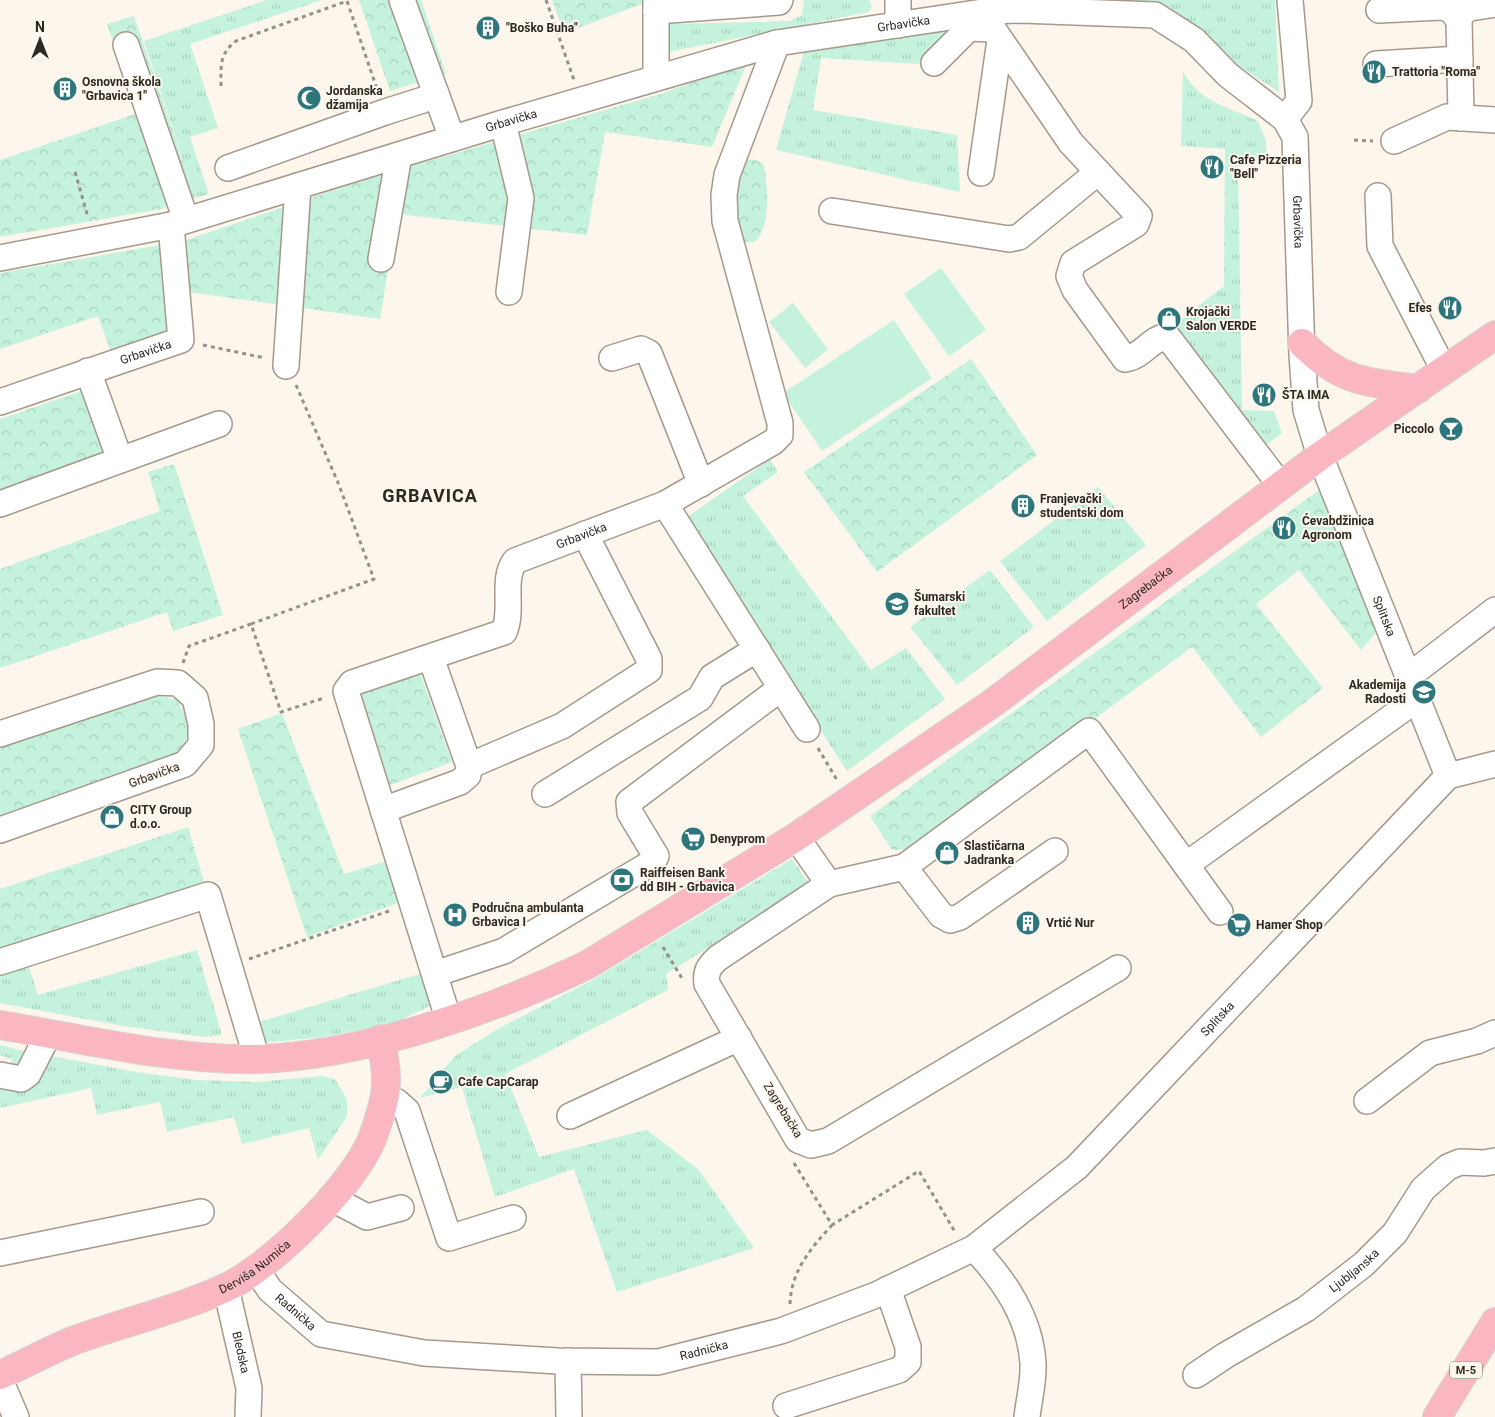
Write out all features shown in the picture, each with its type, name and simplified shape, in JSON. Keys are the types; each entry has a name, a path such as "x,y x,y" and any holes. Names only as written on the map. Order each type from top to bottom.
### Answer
{"main road":[{"name":"Zagrebačka","path":"381,1039 449,1021 550,982 587,965 796,837 1046,665 1320,456 1495,335"},
{"path":"1302,343 1320,361 1336,372 1371,383 1418,388"},
{"path":"0,1025 154,1052 203,1057 257,1059 312,1054 381,1039"},
{"name":"Derviša Numića","path":"0,1375 74,1340 226,1288 256,1269 310,1221 331,1198 356,1167 372,1140 385,1096 387,1079 381,1039"},
{"name":"M-5","path":"1437,1417 1495,1322"}],"street":[{"path":"402,0 452,138"},
{"path":"656,76 656,5 778,2 780,0"},
{"path":"898,0 898,25"},
{"path":"1285,119 1299,101 1290,0"},
{"path":"1461,118 1459,20 1462,13 1470,8 1495,4"},
{"name":"Grbavička","path":"0,258 179,223 656,76 777,43 898,25 994,27 1021,5 1155,15 1194,40 1228,75 1285,119 1295,137 1306,410 1320,456"},
{"path":"1379,10 1442,7 1450,10 1459,20"},
{"path":"934,63 968,28 994,27"},
{"path":"994,27 1071,143 1139,216 1136,224 1073,263 1070,276 1075,290 1126,359 1133,358 1159,338 1167,336 1281,486"},
{"path":"981,173 994,27"},
{"name":"Grbavička","path":"346,691 352,683 504,632 509,622 509,569 515,561 665,504 773,442 780,435 780,423 725,221 724,195 727,176 777,43"},
{"path":"126,45 179,223"},
{"path":"1376,64 1460,59"},
{"path":"228,168 436,94"},
{"path":"1394,141 1447,117 1495,120"},
{"path":"503,123 521,198 509,292"},
{"path":"380,259 399,154"},
{"path":"832,211 1009,239 1019,237 1098,172"},
{"path":"286,366 298,186"},
{"path":"1378,196 1380,246 1444,370"},
{"name":"Grbavička","path":"0,402 181,340 179,223"},
{"path":"612,358 641,350 649,353 701,484"},
{"path":"88,372 120,460"},
{"path":"0,504 219,424"},
{"name":"Splitska","path":"974,1248 1077,1167 1448,776 1320,456"},
{"path":"665,504 806,728"},
{"path":"469,766 562,726 649,670 649,659 586,534"},
{"path":"1409,676 1495,610"},
{"path":"545,794 700,698 712,677 756,649"},
{"path":"383,810 460,782 468,775 469,766 431,658"},
{"path":"0,734 157,682 178,683"},
{"name":"Grbavička","path":"0,830 186,764 201,745 201,724 195,698 178,683"},
{"path":"435,974 504,951 653,862 656,856 630,813 629,802 781,688"},
{"path":"346,691 449,1021"},
{"path":"1186,864 1417,699"},
{"name":"Zagrebačka","path":"1118,968 837,1136 820,1144 811,1145 798,1140 707,984 707,970 718,958 829,884 904,867 1089,731 1220,912"},
{"path":"1448,776 1495,764"},
{"path":"796,837 829,884"},
{"path":"904,867 940,915 950,920 960,917 1055,851"},
{"path":"0,962 208,894 257,1059"},
{"path":"0,1076 21,1079 28,1074 49,1033"},
{"path":"1367,1101 1430,1053 1477,1041 1495,1033"},
{"path":"570,1116 739,1038"},
{"path":"385,1096 397,1102 406,1111 449,1238 513,1218"},
{"name":"Ljubljanska","path":"1196,1375 1226,1354 1306,1309 1364,1264 1395,1234 1423,1188 1448,1166 1460,1162 1484,1163 1495,1161"},
{"path":"331,1198 367,1217 401,1208"},
{"path":"0,1253 201,1212"},
{"path":"974,1248 994,1269 1019,1306 1033,1363 1027,1417"},
{"name":"Radnička","path":"256,1269 270,1290 321,1334 424,1353 568,1362 658,1362 790,1328 888,1289 974,1248"},
{"name":"Bledska","path":"226,1288 249,1388 248,1417"},
{"path":"786,1406 899,1370 908,1362 908,1347 888,1289"},
{"path":"568,1362 569,1417"},
{"path":"0,1380 16,1417"}],"path":[{"path":"546,0 581,100"},
{"path":"220,86 225,50 236,41 347,1 385,112"},
{"path":"75,172 95,240"},
{"path":"178,683 189,646 374,579 339,485 293,377 286,366 271,359 181,340"},
{"path":"251,624 281,712 346,691"},
{"path":"806,728 849,800"},
{"path":"230,966 412,904"},
{"path":"790,1328 790,1292 797,1272 808,1252 832,1225"}],"green space":[{"path":"267,0 322,0 190,44 218,128 190,137 209,194 196,198 144,41"},
{"path":"359,0 421,0 446,74 390,91"},
{"path":"552,0 642,0 642,4 564,33"},
{"path":"804,0 869,0 872,6 869,12 668,52 668,24 790,21 802,15"},
{"path":"1113,0 1275,0 1279,92 1233,62 1197,29 1148,3"},
{"path":"134,16 196,198 161,209 0,237 0,160 138,113 107,24"},
{"path":"949,26 921,64 821,58 813,110 957,135 960,192 776,150 804,51"},
{"path":"747,63 712,147 605,132 587,235 397,214 380,319 188,292 186,240 370,178 657,95"},
{"path":"1183,71 1197,90 1206,97 1258,121 1266,141 1267,160 1238,159 1242,410 1274,411 1282,433 1253,455 1158,337 1224,286 1225,149 1181,146"},
{"path":"742,159 756,160 764,165 767,184 764,226 755,242 741,242 731,210"},
{"path":"160,245 169,334 112,355 98,316 0,349 0,273"},
{"path":"941,268 986,330 949,356 904,294"},
{"path":"793,303 828,349 805,368 769,322"},
{"path":"894,320 932,378 822,451 783,393"},
{"path":"971,359 1037,455 877,572 804,472"},
{"path":"87,389 110,451 0,491 0,419"},
{"path":"770,459 778,472 743,496 871,670 906,648 945,699 847,771 683,520"},
{"path":"174,464 223,615 173,631 167,612 0,668 0,569 160,511 148,472"},
{"path":"1098,487 1146,545 1047,621 1000,561"},
{"path":"1322,488 1378,630 1361,650 1299,570 1256,604 1323,688 1261,737 1192,647 918,849 892,850 870,816"},
{"path":"990,570 1034,627 957,685 910,627"},
{"path":"419,670 452,762 388,786 357,691"},
{"path":"157,695 177,700 188,722 189,728 186,740 175,754 0,816 0,747"},
{"path":"282,713 344,874 386,861 400,902 307,937 238,729"},
{"path":"188,827 206,889 0,950 0,889"},
{"path":"792,859 810,885 666,974 668,990 505,1074 539,1157 647,1130 699,1170 754,1248 617,1292 574,1169 495,1197 462,1087 420,1098 455,1056 499,1028 591,981"},
{"path":"197,950 222,1035 204,1037 123,1026 0,1003 0,964 25,955 38,995"},
{"path":"423,973 436,1003 392,1024 322,1037 274,1042 256,1041 246,1026"},
{"path":"0,1045 31,1053 19,1072 12,1069 11,1059 0,1055"},
{"path":"46,1055 136,1072 198,1080 257,1082 321,1076 335,1079 347,1099 347,1116 318,1160 309,1128 242,1144 234,1117 167,1132 160,1102 97,1115 91,1088 0,1108 0,1086"}],"place":[{"name":"\"Boško Buha\"","path":"488,28"},
{"name":"Trattoria \"Roma\"","path":"1374,72"},
{"name":"Osnovna škola \"Grbavica 1\"","path":"65,89"},
{"name":"Jordanska džamija","path":"309,98"},
{"name":"Cafe Pizzeria \"Bell\"","path":"1212,167"},
{"name":"Efes","path":"1450,308"},
{"name":"Krojački Salon VERDE","path":"1169,319"},
{"name":"ŠTA IMA","path":"1264,395"},
{"name":"Piccolo","path":"1451,429"},
{"name":"Franjevački studentski dom","path":"1023,506"},
{"name":"Ćevabdžinica Agronom","path":"1284,528"},
{"name":"Šumarski fakultet","path":"897,604"},
{"name":"Akademija Radosti","path":"1424,692"},
{"name":"CITY Group d.o.o.","path":"112,817"},
{"name":"Denyprom","path":"693,839"},
{"name":"Slastičarna Jadranka","path":"947,853"},
{"name":"Raiffeisen Bank dd BIH - Grbavica","path":"622,880"},
{"name":"Područna ambulanta Grbavica I","path":"455,915"},
{"name":"Vrtić Nur","path":"1028,923"},
{"name":"Hamer Shop","path":"1239,925"},
{"name":"Cafe CapCarap","path":"441,1082"}],"district":[{"name":"GRBAVICA","path":"430,495"}]}
